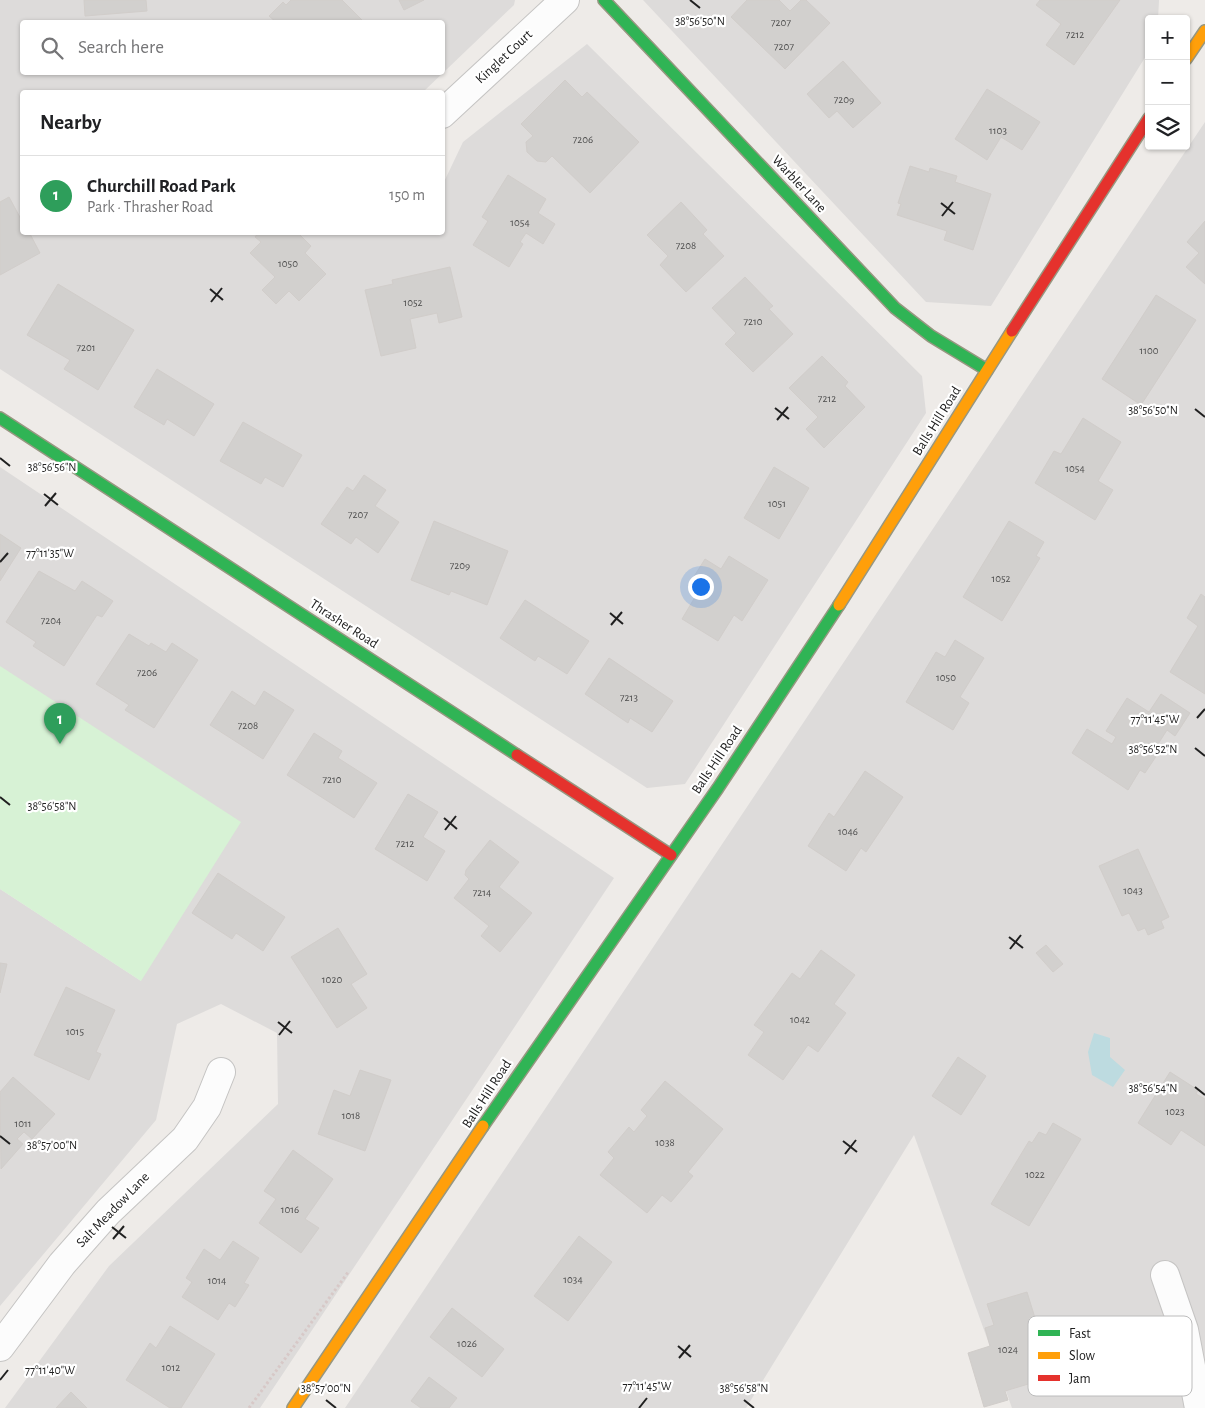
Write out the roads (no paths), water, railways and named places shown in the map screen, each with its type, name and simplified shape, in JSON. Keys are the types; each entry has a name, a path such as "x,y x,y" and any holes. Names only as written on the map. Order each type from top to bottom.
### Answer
{"street":[{"name":"Kinglet Court","path":"445,111 565,0"},
{"name":"Warbler Lane","path":"604,0 895,308 931,336 987,370"},
{"path":"1190,53 1205,31"},
{"name":"Balls Hill Road","path":"294,1408 369,1300 534,1050 671,855 821,633 1145,124"},
{"name":"Thrasher Road","path":"0,418 671,855"},
{"name":"Salt Meadow Lane","path":"0,1347 62,1264 108,1212 185,1139 207,1107 222,1072"},
{"path":"1165,1274 1179,1316"},
{"path":"1192,1372 1199,1408"}],"water":[{"path":"1094,1033 1110,1038 1110,1057 1125,1070 1113,1087 1092,1075 1088,1052"}],"place":[{"name":"Churchill Road Park","path":"60,744"}]}
